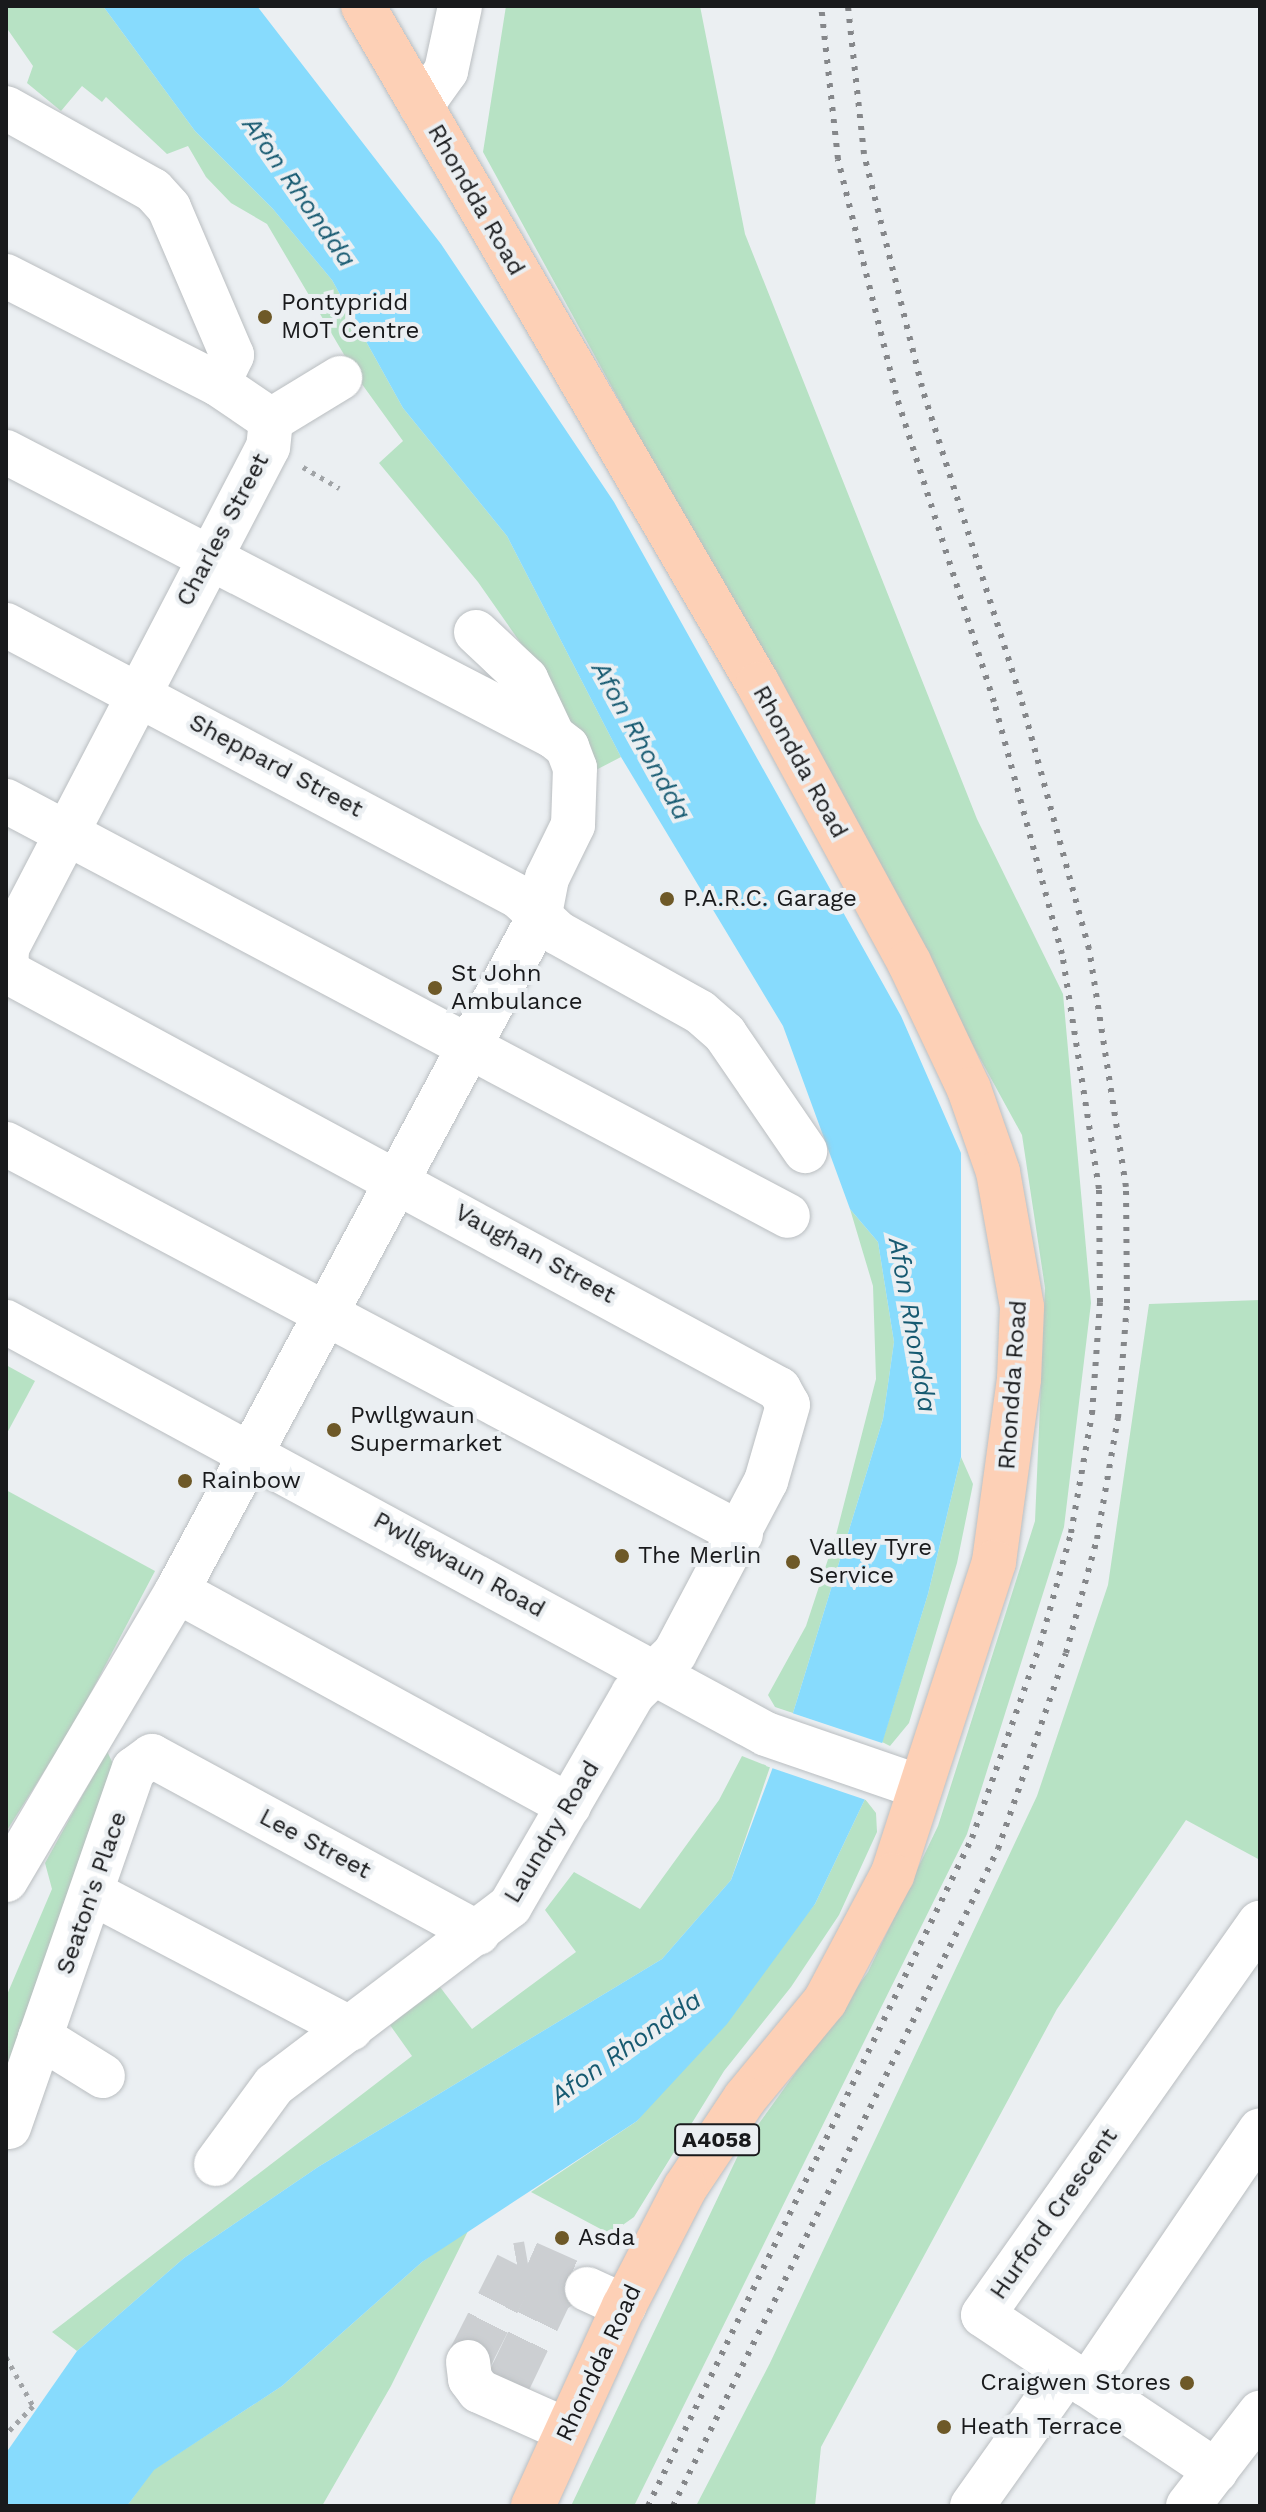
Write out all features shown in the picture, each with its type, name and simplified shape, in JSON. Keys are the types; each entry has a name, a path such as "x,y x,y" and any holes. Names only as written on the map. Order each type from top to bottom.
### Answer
{"main road":[{"name":"A4058","path":"363,6 421,106"},
{"name":"Rhondda Road","path":"421,106 758,684 902,949 969,1089 998,1172 1022,1307 1010,1449 994,1562 900,1781 892,1875 864,1935 825,2001 745,2098 685,2188 605,2297 512,2394 533,2506"}],"street":[{"path":"421,106 446,71 460,6"},
{"path":"6,108 153,190 169,208 232,355 218,384"},
{"name":"Charles Street","path":"6,276 218,384 271,420 268,447 207,557 140,694 7,948 6,973"},
{"path":"271,420 340,378"},
{"path":"6,452 553,736 567,747 575,768 573,825 547,878 540,915 249,1449 177,1591 6,1880"},
{"name":"Sheppard Street","path":"6,625 519,897 558,933 700,1012 725,1034 805,1151"},
{"path":"476,632 526,679 553,736"},
{"path":"6,801 788,1216"},
{"name":"Vaughan Street","path":"6,973 397,1179 779,1389 788,1405 782,1438 741,1534 675,1653 655,1673"},
{"path":"6,1144 326,1311 741,1534"},
{"name":"Pwllgwaun Road","path":"6,1322 249,1449 766,1734 900,1781"},
{"path":"177,1591 569,1806"},
{"name":"Laundry Road","path":"216,2164 274,2085 510,1906 633,1694 655,1673"},
{"name":"Seaton's Place","path":"9,2127 94,1894 134,1769 152,1756"},
{"name":"Lee Street","path":"152,1756 478,1933"},
{"path":"94,1894 351,2029"},
{"name":"Hurford Crescent","path":"1216,2471 983,2315 1260,1923"},
{"path":"40,2037 103,2076"},
{"path":"972,2506 1077,2378 1260,2130"},
{"path":"1188,2506 1260,2413"}],"path":[{"path":"6,2357 33,2406 6,2434"}],"green space":[{"path":"6,6 103,6 195,131 273,209 332,280 403,408 507,536 621,757 594,771 538,668 478,582 379,463 403,441 359,380 267,224 231,203 206,177 188,146 167,154 106,97 102,102 82,86 61,111 27,83 33,66 6,27"},
{"path":"506,6 700,6 745,234 977,819 1063,994 1091,1303 1064,1527 967,1834 634,2506 571,2506 742,2147 868,1972 938,1826 1035,1521 1045,1288 1022,1135 483,152"},
{"path":"850,1209 878,1242 894,1342 883,1419 793,1713 775,1707 768,1695 806,1626 836,1535 876,1379 873,1286"},
{"path":"1260,1300 1260,1860 1186,1820 1057,2009 821,2447 815,2506 696,2506 770,2363 1037,1796 1108,1585 1149,1304"},
{"path":"6,1365 35,1381 6,1435"},
{"path":"961,1457 973,1484 957,1563 909,1723 890,1746 882,1742 928,1594"},
{"path":"6,1490 155,1571 76,1721 6,1832"},
{"path":"107,1751 113,1764 6,2085 6,1997 52,1889 45,1863"},
{"path":"742,1756 770,1767 731,1880 662,1959 318,2167 184,2258 77,2351 52,2332 412,2056 390,2025 440,1987 472,2029 576,1952 545,1910 574,1872 640,1909 719,1800"},
{"path":"865,1799 876,1813 877,1832 839,1915 791,1987 724,2071 634,2217 610,2234 531,2192 637,2121 815,1904"},
{"path":"469,2229 391,2386 322,2506 127,2506 153,2470 282,2386 422,2262"}],"water":[{"name":"Afon Rhondda","path":"103,6 257,6 441,244 614,502 901,1016 961,1153 961,1457 928,1594 865,1799 815,1904 727,2024 637,2121 422,2262 282,2386 154,2470 127,2506 6,2506 6,2453 77,2351 184,2258 318,2167 662,1959 731,1880 793,1713 883,1419 894,1342 878,1242 850,1209 783,1026 621,757 507,536 403,408 332,280 273,209 195,131"}],"pier":[{"path":"789,1712 885,1744 869,1801 766,1766"}],"tunnel":[{"path":"468,2362 517,2265 528,2263 587,2289"},
{"path":"509,2381 551,2293 569,2281"}],"railway":[{"path":"648,2506 972,1838 1040,1645 1071,1533 1092,1414 1100,1302 1099,1189 1062,954 994,702 896,394 838,159 821,6"},
{"path":"673,2506 998,1849 1066,1653 1097,1539 1118,1418 1127,1303 1126,1187 1089,949 1020,695 922,387 864,154 848,6"}],"place":[{"name":"Pontypridd MOT Centre","path":"265,317"},
{"name":"P.A.R.C. Garage","path":"667,899"},
{"name":"St John Ambulance","path":"435,988"},
{"name":"Pwllgwaun Supermarket","path":"334,1430"},
{"name":"Rainbow","path":"185,1481"},
{"name":"The Merlin","path":"622,1556"},
{"name":"Valley Tyre Service","path":"793,1562"},
{"name":"Asda","path":"562,2238"},
{"name":"Craigwen Stores","path":"1187,2383"},
{"name":"Heath Terrace","path":"944,2427"}]}
